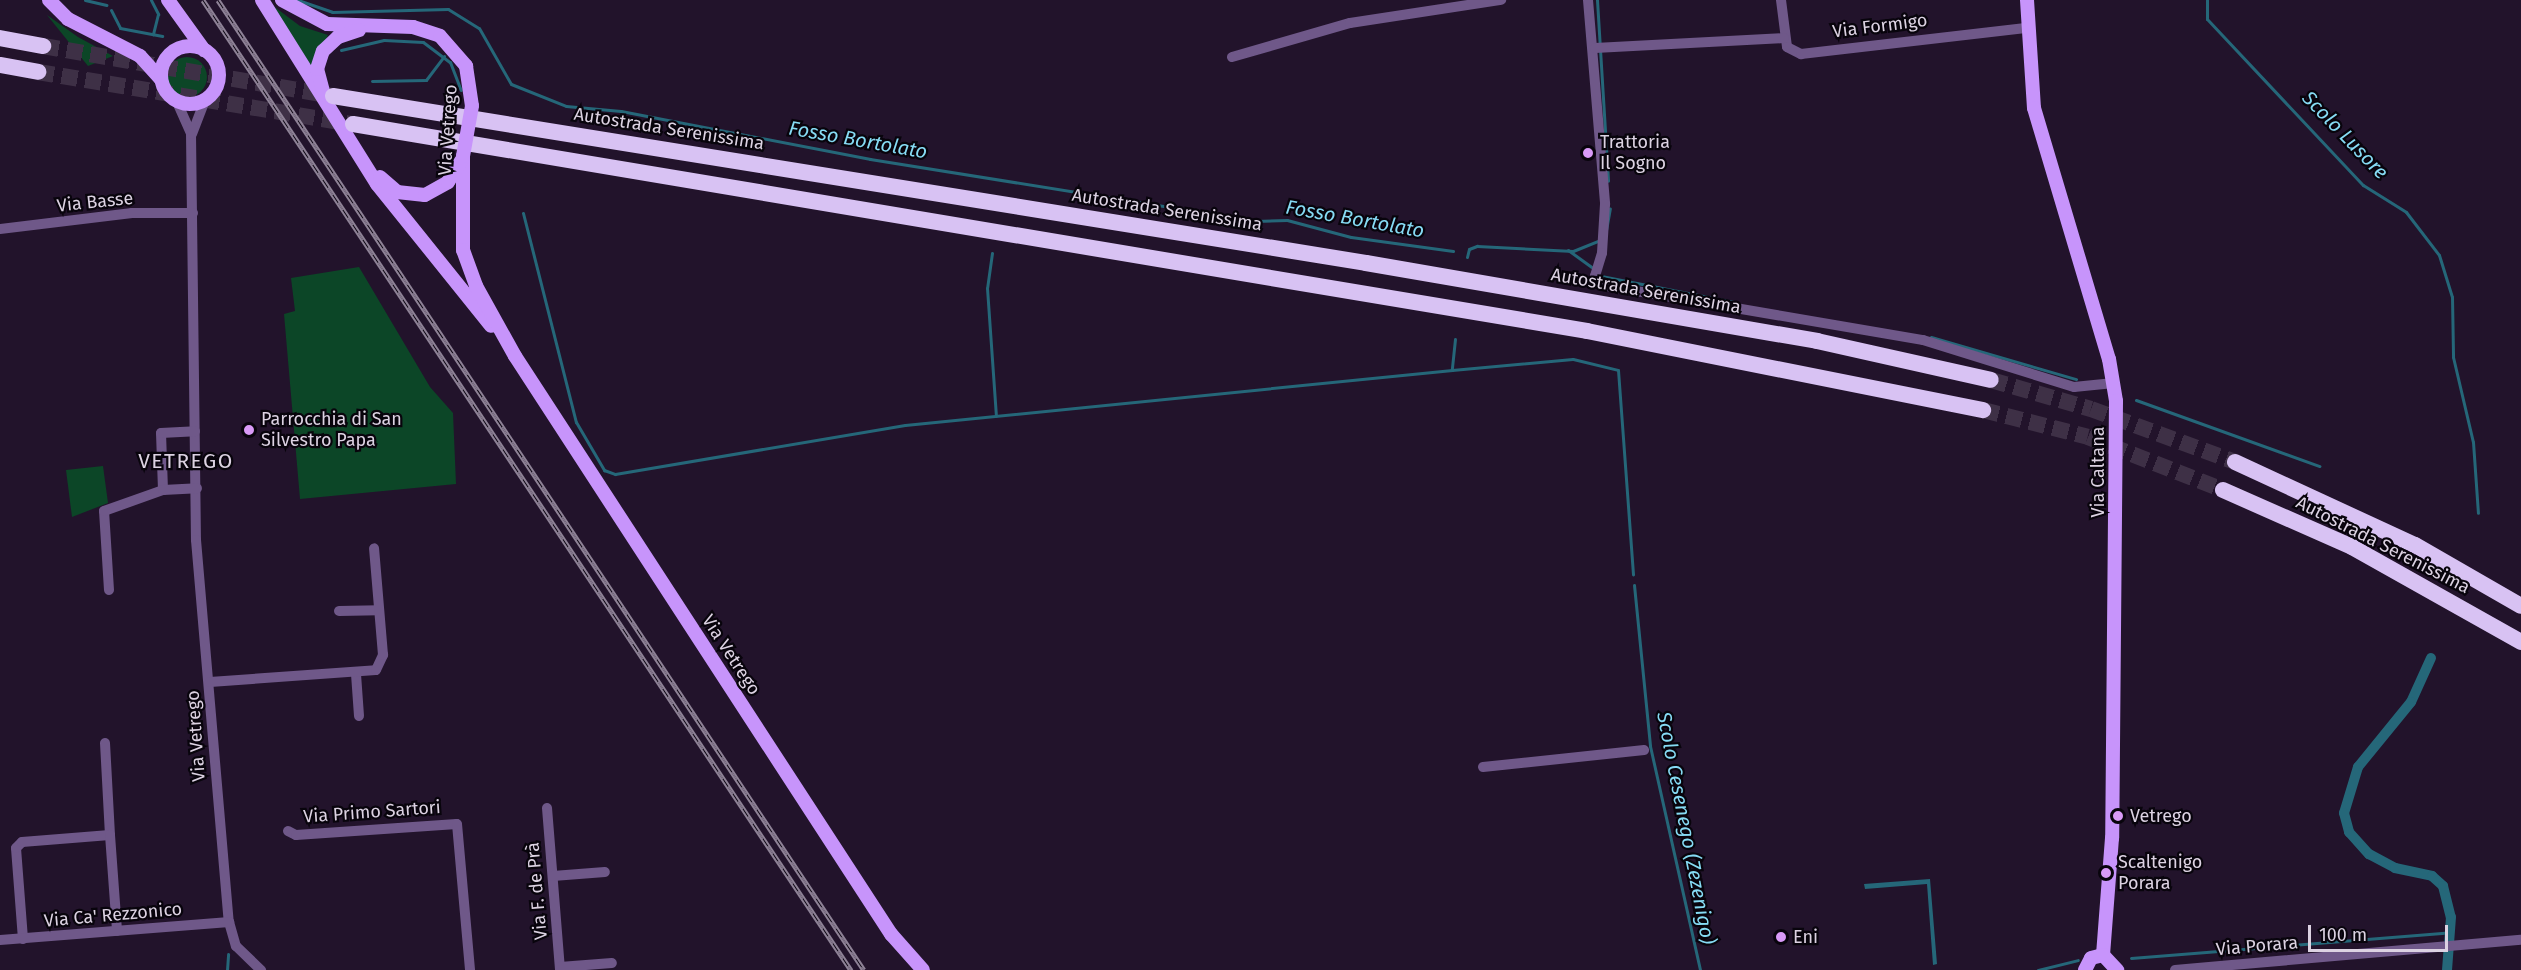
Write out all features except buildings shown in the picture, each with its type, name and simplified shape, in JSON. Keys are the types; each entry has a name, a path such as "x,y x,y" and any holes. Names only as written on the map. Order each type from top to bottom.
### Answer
{"highway":[{"path":"0,38 43,46"},
{"path":"0,65 38,72"},
{"name":"Autostrada Serenissima","path":"333,105 1366,263 1817,341 1991,380"},
{"path":"353,124 1598,333 1983,410"},
{"name":"Autostrada Serenissima","path":"2235,462 2415,545 2521,606"},
{"name":"Autostrada Serenissima","path":"2223,490 2352,547 2521,642"}],"main road":[{"name":"Via Vetrego","path":"49,0 68,19 140,56 177,102"},
{"path":"168,0 204,50"},
{"name":"Via Vetrego","path":"262,0 333,105 364,159 423,247 515,356"},
{"name":"Via Vetrego","path":"282,0 318,22 370,28 420,28 450,43 470,76 472,106 464,156 463,250 476,286 515,356 891,934 923,970"},
{"name":"Via Caltana","path":"2027,0 2026,28 2037,118 2114,383 2112,838 2103,955"},
{"path":"160,78 180,33 177,13"},
{"path":"333,105 318,78 320,57 338,37 370,28"},
{"name":"Via Vetrego","path":"204,50 219,75 205,100"},
{"path":"140,56 204,50"},
{"path":"177,102 205,100"},
{"path":"364,159 391,188 414,196 444,186 464,156"},
{"path":"2085,970 2091,958 2103,955 2117,970"}],"street":[{"path":"1232,57 1350,23 1501,0"},
{"path":"1588,0 1600,48 1605,204 1595,279 1607,288 1923,340 2074,387 2114,383"},
{"path":"1600,48 1784,38 1781,0"},
{"name":"Via Formigo","path":"1784,38 1787,47 1802,54 2026,28"},
{"name":"Via Vetrego","path":"205,100 192,134 197,488 229,922 236,945 261,970"},
{"name":"Via Vetrego","path":"177,102 192,134"},
{"name":"Via Basse","path":"0,229 132,213 193,213"},
{"path":"163,490 161,433 195,430"},
{"path":"109,590 104,511 163,490 197,488"},
{"path":"210,682 373,672 382,664 374,548"},
{"path":"339,611 378,610"},
{"path":"356,674 359,716"},
{"path":"105,743 117,931"},
{"path":"1483,767 1644,750"},
{"name":"Via F. de Prà","path":"547,808 560,969"},
{"name":"Via Primo Sartori","path":"288,831 296,835 457,824 470,970"},
{"path":"23,939 18,844 110,835"},
{"path":"553,876 605,872"},
{"name":"Via Ca' Rezzonico","path":"0,940 229,922"},
{"name":"Via Porara","path":"2175,970 2521,940"},
{"path":"560,969 612,963"}],"green space":[{"path":"272,5 300,26 328,35 312,70"},
{"path":"47,15 78,37 113,56 88,66"},
{"path":"187,57 201,63 207,77 201,91 187,97 173,91 167,77 173,63"},
{"path":"359,267 430,387 453,413 456,484 300,499 284,314 295,311 291,278"},
{"path":"103,466 108,503 72,517 66,470"}],"water":[{"path":"1930,879 1937,964 1933,965 1927,884 1865,889 1864,884"}],"waterway":[{"path":"85,0 106,5"},
{"path":"151,0 158,14 153,34"},
{"name":"Fosso Bortolato","path":"298,0 332,12 448,9 479,28 511,84 566,106 621,111 870,159 1255,221 1287,220 1351,237 1453,251"},
{"name":"Scolo Cesenego (Zezenigo)","path":"1597,0 1608,181"},
{"name":"Scolo Lusore","path":"2207,0 2207,19 2363,185 2406,212 2439,255 2452,297 2453,357 2473,442 2478,513"},
{"path":"111,10 120,28 162,36"},
{"path":"341,50 384,40 423,42 450,62 461,90"},
{"path":"372,81 426,80 444,56"},
{"name":"Scolo Cesenego (Zezenigo)","path":"1605,236 1610,208"},
{"name":"Fosso Bortolato","path":"523,213 576,422 604,470 615,474 905,425 1452,370"},
{"name":"Scolo Cesenego (Zezenigo)","path":"1467,257 1469,249 1477,246 1573,251 1600,240"},
{"path":"1568,250 1591,267"},
{"path":"992,253 987,288 996,416"},
{"path":"1601,276 1733,302"},
{"path":"1931,337 2076,379"},
{"name":"Scolo Cesenego (Zezenigo)","path":"1455,339 1452,370 1573,359 1618,370 1633,574"},
{"path":"2136,400 2319,466"},
{"name":"Scolo Cesenego (Zezenigo)","path":"1634,585 1650,746 1700,970"},
{"name":"Scolo Lusore","path":"2431,658 2411,702 2358,767 2344,813 2349,832 2369,854 2395,868 2432,876 2443,886 2451,917 2447,970"},
{"path":"2131,958 2451,932"},
{"path":"227,970 228,954"},
{"path":"2038,970 2078,960"}],"tunnel":[{"path":"43,46 332,96"},
{"path":"38,72 351,124"},
{"path":"1991,380 2091,409 2235,462"},
{"path":"1983,410 2088,437 2223,490"}],"railway":[{"path":"203,0 851,970"},
{"path":"218,0 864,970"}],"place":[{"name":"Trattoria Il Sogno","path":"1588,153"},
{"name":"Parrocchia di San Silvestro Papa","path":"249,430"},
{"name":"Vetrego","path":"2118,816"},
{"name":"Scaltenigo Porara","path":"2106,873"},
{"name":"Eni","path":"1781,937"}],"district":[{"name":"VETREGO","path":"186,461"}]}
